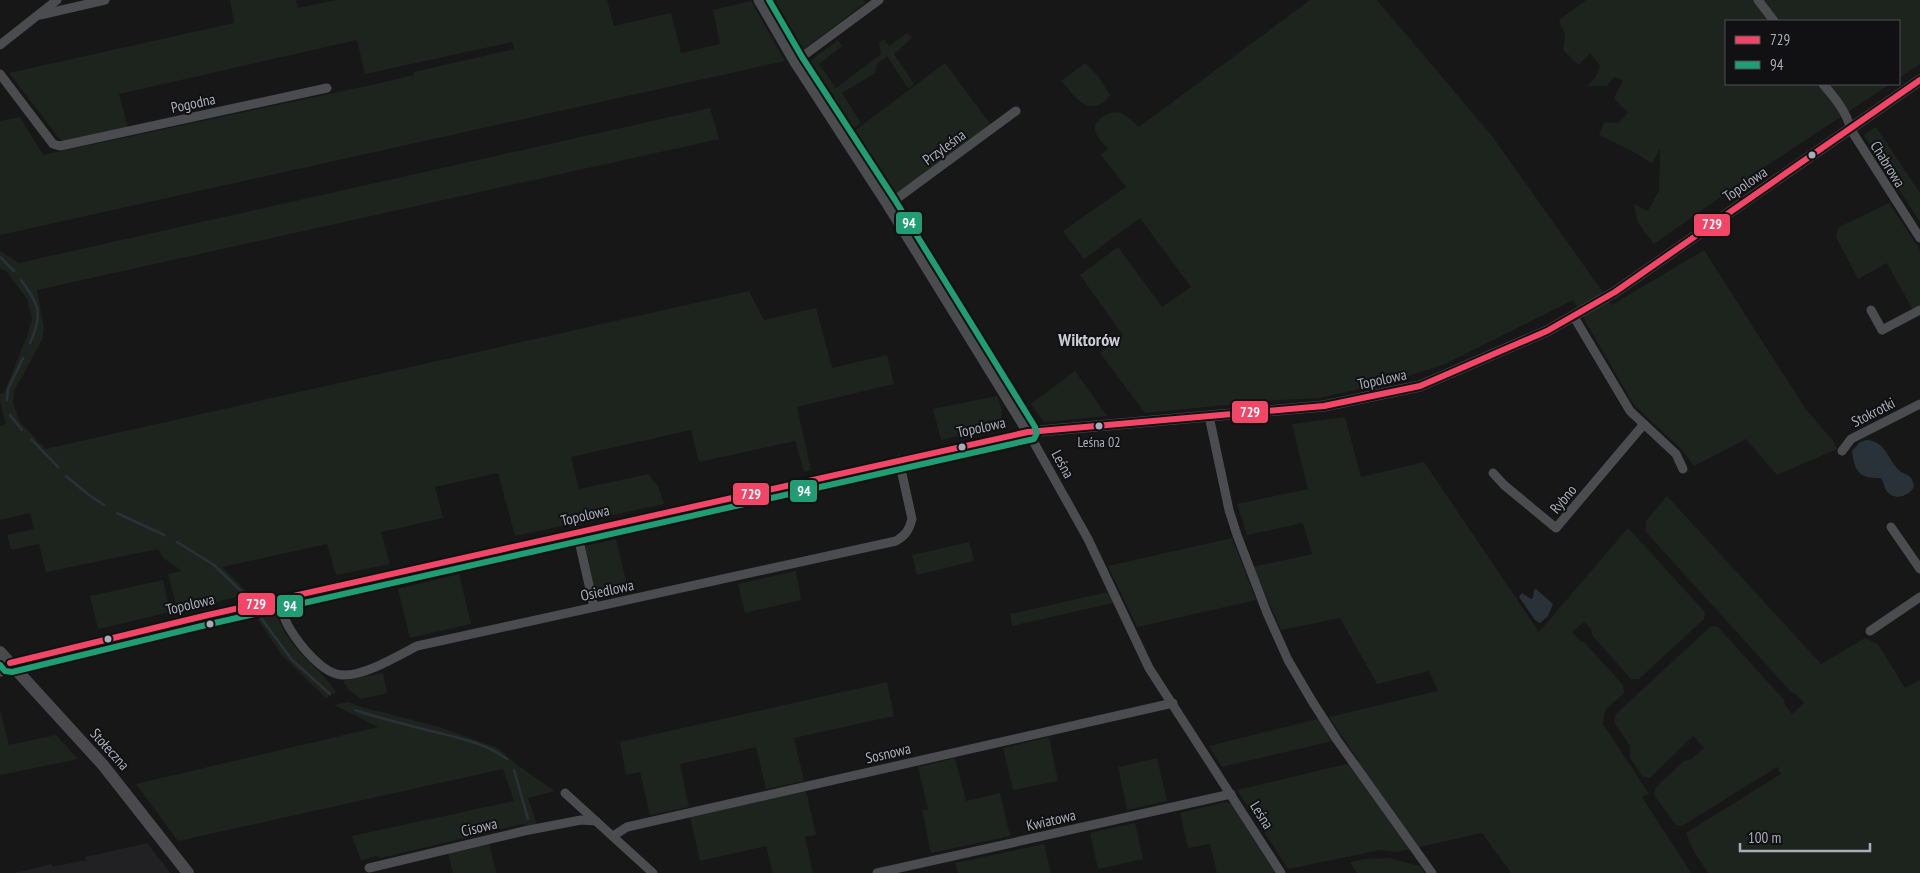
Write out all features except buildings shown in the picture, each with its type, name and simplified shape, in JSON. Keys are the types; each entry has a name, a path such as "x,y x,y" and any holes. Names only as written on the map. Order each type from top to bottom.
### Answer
{"main road":[{"name":"Stołeczna","path":"0,652 109,772 188,873"}],"street":[{"path":"0,45 57,0"},
{"path":"37,16 106,0"},
{"name":"Leśna","path":"759,0 795,62 888,205 1028,432 1088,539 1149,668 1173,702 1281,873"},
{"path":"795,62 879,0"},
{"path":"1758,0 1773,20"},
{"name":"Pogodna","path":"0,74 53,144 64,145 327,88"},
{"name":"Topolowa","path":"0,672 13,666 208,615 1028,432 1324,406 1420,386 1547,332 1615,292 1920,80"},
{"name":"Chabrowa","path":"1824,85 1849,121 1850,130 1920,238"},
{"name":"Przyleśna","path":"888,205 1016,111"},
{"path":"1871,310 1882,330 1920,310"},
{"path":"1574,317 1630,410 1676,454 1683,469"},
{"name":"Stokrotki","path":"1842,450 1851,439 1920,404"},
{"path":"1209,416 1229,510 1237,535 1267,614 1288,660 1332,732 1432,873"},
{"name":"Rybno","path":"1493,473 1504,485 1556,528 1644,424"},
{"name":"Osiedlowa","path":"278,600 290,630 310,656 328,670 341,676 351,674 389,661 417,646 896,540 905,535 912,519 898,460"},
{"path":"1891,527 1920,569"},
{"path":"577,532 594,607"},
{"path":"1870,631 1920,597"},
{"name":"Sosnowa","path":"613,836 627,826 1173,702"},
{"path":"565,793 653,873"},
{"name":"Kwiatowa","path":"877,873 1231,794"},
{"name":"Cisowa","path":"369,868 524,831 581,820 596,821"}],"shaded area":[{"path":"230,0 296,0 298,8 336,0 607,0 614,26 671,13 681,53 720,44 713,10 751,1 785,61 0,235 0,121 20,117 43,155 385,82 414,75 414,72 514,49 512,42 365,74 357,40 119,94 128,128 62,142 9,73 234,23"},
{"path":"772,0 863,0 865,3 802,51"},
{"path":"1310,0 1377,0 1492,136 1612,305 1704,250 1805,408 1834,442 1837,449 1777,475 1746,439 1694,466 1681,449 1634,405 1573,300 1443,365 1382,384 1319,398 1278,400 1145,413 1100,353 1123,335 1080,275 1118,247 1162,307 1191,287 1140,218 1084,259 1063,231 1126,187 1101,155 1108,149 1097,135 1095,126 1103,116 1116,112 1125,115 1139,127"},
{"path":"1586,0 1920,0 1920,64 1900,77 1900,20 1725,20 1725,85 1888,85 1742,182 1654,244 1638,223 1634,204 1648,211 1659,190 1660,149 1652,163 1599,135 1604,122 1618,123 1628,113 1614,98 1623,80 1614,77 1607,86 1587,86 1595,78 1600,66 1590,53 1579,65 1563,50 1565,35 1559,20"},
{"path":"907,33 912,38 894,54 914,84 908,88 887,56 877,64 875,73 842,93 861,123 853,129 810,61 838,40 842,46 819,64 836,88 881,54 879,43 884,39 889,46"},
{"path":"945,63 991,125 894,196 853,132"},
{"path":"1085,63 1098,76 1110,95 1104,102 1095,106 1084,104 1061,81"},
{"path":"710,108 719,139 37,290 44,328 42,340 14,391 13,403 20,422 45,449 749,291 764,320 816,308 832,368 887,355 894,384 797,407 811,470 804,472 795,441 699,462 691,430 571,457 579,489 648,474 658,486 664,504 515,536 498,473 435,487 443,518 381,532 390,564 336,575 327,544 222,567 249,594 183,610 176,605 168,574 182,571 163,558 158,549 46,572 39,544 11,550 7,535 34,529 30,513 0,520 0,426 6,424 0,394 4,393 32,319 27,299 7,272 0,268 0,251 19,263"},
{"path":"1876,127 1920,193 1920,222 1864,135"},
{"path":"1889,203 1920,250 1920,306 1913,310 1887,263 1858,279 1836,237 1839,227"},
{"path":"1075,371 1107,416 1044,422 1031,404"},
{"path":"997,396 1002,412 1001,419 996,427 941,440 933,409"},
{"path":"1345,417 1361,477 1424,462 1539,632 1628,528 1705,612 1704,619 1639,679 1631,679 1592,635 1591,629 1584,622 1572,632 1579,640 1584,642 1623,685 1624,693 1605,710 1603,724 1649,794 1642,797 1691,873 1511,873 1482,833 1397,852 1381,850 1288,869 1237,790 1359,761 1329,717 1438,691 1429,671 1377,684 1340,618 1281,630 1253,567 1312,554 1303,523 1247,535 1237,504 1308,489 1292,424"},
{"path":"1873,441 1882,447 1899,470 1909,476 1914,487 1909,493 1897,497 1893,496 1886,490 1881,478 1868,477 1859,473 1852,451 1860,442"},
{"path":"1667,496 1821,664 1865,638 1878,644 1905,688 1920,680 1920,873 1708,873 1693,850 1686,833 1781,774 1777,767 1682,826 1676,825 1654,795 1656,787 1684,761 1690,760 1704,748 1693,736 1650,778 1643,777 1630,758 1630,746 1614,722 1616,714 1711,626 1718,627 1784,700 1785,705 1792,714 1804,703 1796,694 1791,692 1646,532 1646,521"},
{"path":"1232,538 1256,600 1137,627 1108,566"},
{"path":"616,539 628,589 596,596 585,546"},
{"path":"969,542 974,561 917,575 912,555"},
{"path":"796,571 801,600 745,613 738,584"},
{"path":"459,574 471,624 410,638 398,589"},
{"path":"163,580 170,612 98,629 90,596"},
{"path":"1536,589 1553,604 1548,616 1540,623 1535,620 1519,597 1522,593 1531,599"},
{"path":"1108,592 1113,603 1012,626 1010,614"},
{"path":"276,615 296,648 336,692 326,698 281,654 257,618"},
{"path":"383,673 387,693 361,699 348,689 343,681"},
{"path":"887,682 894,716 794,738 804,781 766,789 756,747 680,764 689,807 650,815 640,772 626,775 620,742"},
{"path":"348,702 439,727 498,748 517,765 555,791 528,798 537,825 529,826 523,824 381,858 377,856 361,860 352,836 514,801 503,769 178,841 136,784 378,727 334,705"},
{"path":"0,710 9,745 56,735 78,759 0,775"},
{"path":"1318,719 1332,741 1222,767 1209,746"},
{"path":"1049,737 1058,781 1013,790 1003,748"},
{"path":"955,758 966,801 1000,793 1010,836 931,853 922,810 928,809 918,767"},
{"path":"1157,758 1167,801 1127,810 1118,767"},
{"path":"806,791 816,835 805,837 813,873 773,873 766,846 700,861 690,817"},
{"path":"1226,802 1231,804 1274,871 1273,873 1217,873 1210,844 1188,848 1180,813"},
{"path":"1135,823 1143,859 1098,869 1090,833"},
{"path":"147,843 170,873 14,873 52,864 52,867 86,860 85,857"},
{"path":"489,843 496,873 453,873 448,853"},
{"path":"1044,844 1051,873 958,873 955,863"},
{"path":"1388,858 1420,866 1425,873 1357,873 1350,862"}],"waterway":[{"path":"0,257 14,271"},
{"path":"21,280 38,310 37,325 30,343"},
{"path":"7,400 8,389 23,358"},
{"path":"10,415 22,430"},
{"path":"31,439 58,467"},
{"path":"66,476 104,505"},
{"path":"117,513 164,535"},
{"path":"177,542 214,565 245,595"},
{"path":"261,618 292,660 330,694"},
{"path":"355,710 468,741 489,748 507,759"},
{"path":"514,770 528,819"}],"transit line":[{"name":"94","path":"0,665 5,671 12,672 210,624 1034,439 1037,433 1035,427 895,200 802,57 769,0"},
{"name":"729","path":"10,663 208,615 1028,432 1324,406 1420,386 1547,331 1615,292 1920,80"}],"place":[{"name":"Leśna 02","path":"1099,426"}],"district":[{"name":"Wiktorów","path":"1089,339"}]}
